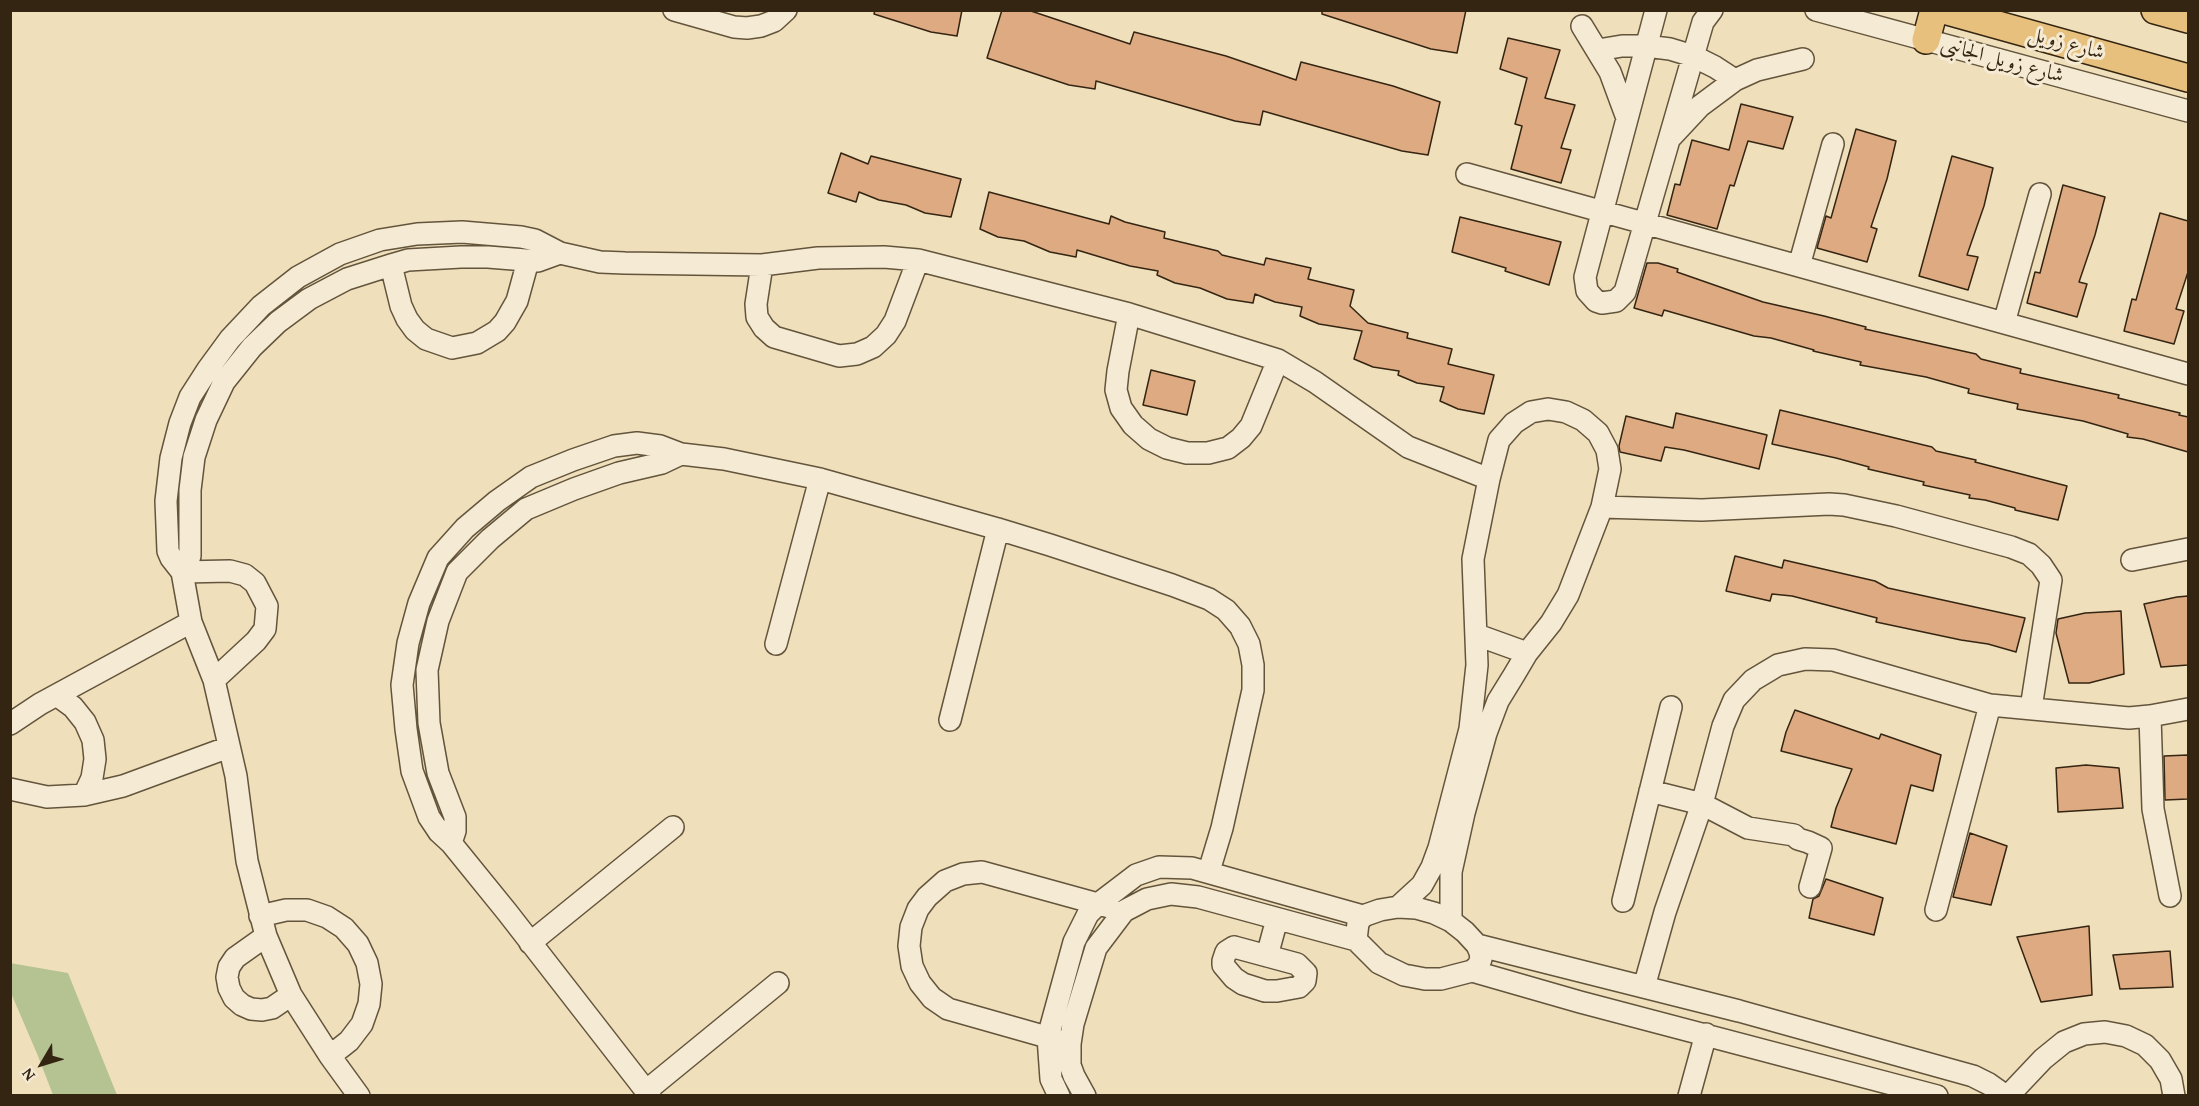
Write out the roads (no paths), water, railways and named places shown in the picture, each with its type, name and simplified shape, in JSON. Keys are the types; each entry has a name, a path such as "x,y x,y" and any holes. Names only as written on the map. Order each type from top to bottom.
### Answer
{"main road":[{"path":"1926,40 1934,10"},
{"name":"شارع زويل","path":"1944,10 2188,78"},
{"path":"2155,10 2188,20"}],"street":[{"path":"674,10 734,27 747,28 774,21 786,10"},
{"path":"1656,10 1585,284 1591,296 1602,303 1616,301 1626,292 1703,22 1712,10"},
{"name":"شارع زويل الجانبى","path":"1816,10 2188,111"},
{"path":"1582,26 1610,72 1627,119"},
{"path":"1598,50 1622,46 1670,49 1693,56 1735,80"},
{"path":"1669,138 1700,106 1735,80 1768,67 1803,59"},
{"path":"1799,266 1833,144"},
{"path":"1467,174 2188,374"},
{"path":"2004,323 2040,194"},
{"path":"359,1095 330,1056 291,995 263,926 247,861 236,776 214,680 191,622 182,572 168,551 166,501 171,458 180,423 190,397 208,369 230,339 261,306 298,278 340,254 380,240 417,234 462,232 535,240 560,253 600,262 651,265 762,265 818,258 884,257 918,260 1130,314 1278,360 1315,382 1408,447 1488,479"},
{"path":"182,572 190,556 190,490 194,457 206,420 224,382 252,347 278,322 309,299 347,279 391,264 408,260 461,257 499,257 538,261 560,253"},
{"path":"762,265 756,304 757,317 764,328 774,337 839,356 857,354 873,347 886,335 896,321 918,260"},
{"path":"391,264 407,319 426,339 452,348 477,343 497,331 505,322 517,301 528,261"},
{"path":"1130,314 1116,390 1121,408 1133,425 1149,439 1167,448 1187,453 1208,453 1228,448 1241,438 1251,426 1278,360"},
{"path":"1398,907 1422,885 1439,848 1470,729 1475,697 1477,634 1473,598 1473,559 1488,479 1499,440 1514,423 1531,412 1548,409 1566,412 1583,420 1598,433 1607,450 1610,469 1602,507 1568,595 1551,623 1527,653 1498,701 1486,733 1451,872 1450,921"},
{"path":"778,983 648,1093 429,818 412,771 402,685 408,643 416,613 438,558 465,528 489,507 531,477 614,446 637,443 660,446 681,454 724,459 820,479 998,529 1209,598 1226,610 1240,626 1250,644 1253,690 1222,828 1209,871"},
{"path":"451,843 455,831 455,817 438,772 426,697 427,670 438,621 457,572 490,539 526,509 619,473 662,464 681,454"},
{"path":"776,644 820,479"},
{"path":"1602,507 1702,510 1844,505 1896,516 2029,554 2051,580 2031,708"},
{"path":"950,720 998,529"},
{"path":"2132,560 2188,549"},
{"path":"438,558 457,572"},
{"path":"182,572 230,572 245,575 255,583 267,606 265,629 256,641 214,680"},
{"path":"10,724 40,704 191,622"},
{"path":"1477,634 1527,653"},
{"path":"1644,987 1665,912 1702,804 1723,726 1734,700 1753,680 1778,665 1805,659 1833,660 1990,705 2129,718 2188,709"},
{"path":"58,696 74,707 85,722 93,740 95,759 92,778 84,795"},
{"path":"1936,910 1990,705"},
{"path":"1623,901 1671,707"},
{"path":"2150,716 2153,809 2170,896"},
{"path":"10,789 46,796 84,795 123,786 229,747"},
{"path":"1650,792 1702,804 1748,828 1794,835 1798,839 1821,848 1810,887"},
{"path":"530,943 673,827"},
{"path":"1059,1095 1051,1079 1048,1037 1074,942 1088,914 1136,875 1159,867 1209,871 1363,916"},
{"path":"1070,1044 948,1009 932,998 920,983 912,966 909,946 911,927 918,909 932,891 945,881 963,874 982,872 1124,911"},
{"path":"1085,1095 1070,1065 1073,1024 1096,948 1124,911 1147,899 1171,894 1198,897 1356,940 1379,963 1408,976 1441,979 1472,971 1481,959 1477,945 1465,932 1450,921 1425,910 1398,907 1363,916 1358,923 1356,940"},
{"path":"291,995 272,1008 251,1009 234,998 227,977 229,967 235,958 263,926 286,910 307,910 327,917 344,928 358,944 367,963 371,984 369,1004 362,1024 350,1041 330,1056"},
{"path":"1267,956 1277,919"},
{"path":"1477,945 1739,1011 1973,1076 2007,1095 2043,1059 2064,1042 2084,1034 2105,1032 2126,1036 2145,1045 2160,1060 2171,1079 2174,1095"},
{"path":"1472,971 1580,1002 1937,1095"},
{"path":"1689,1095 1707,1034"}]}
